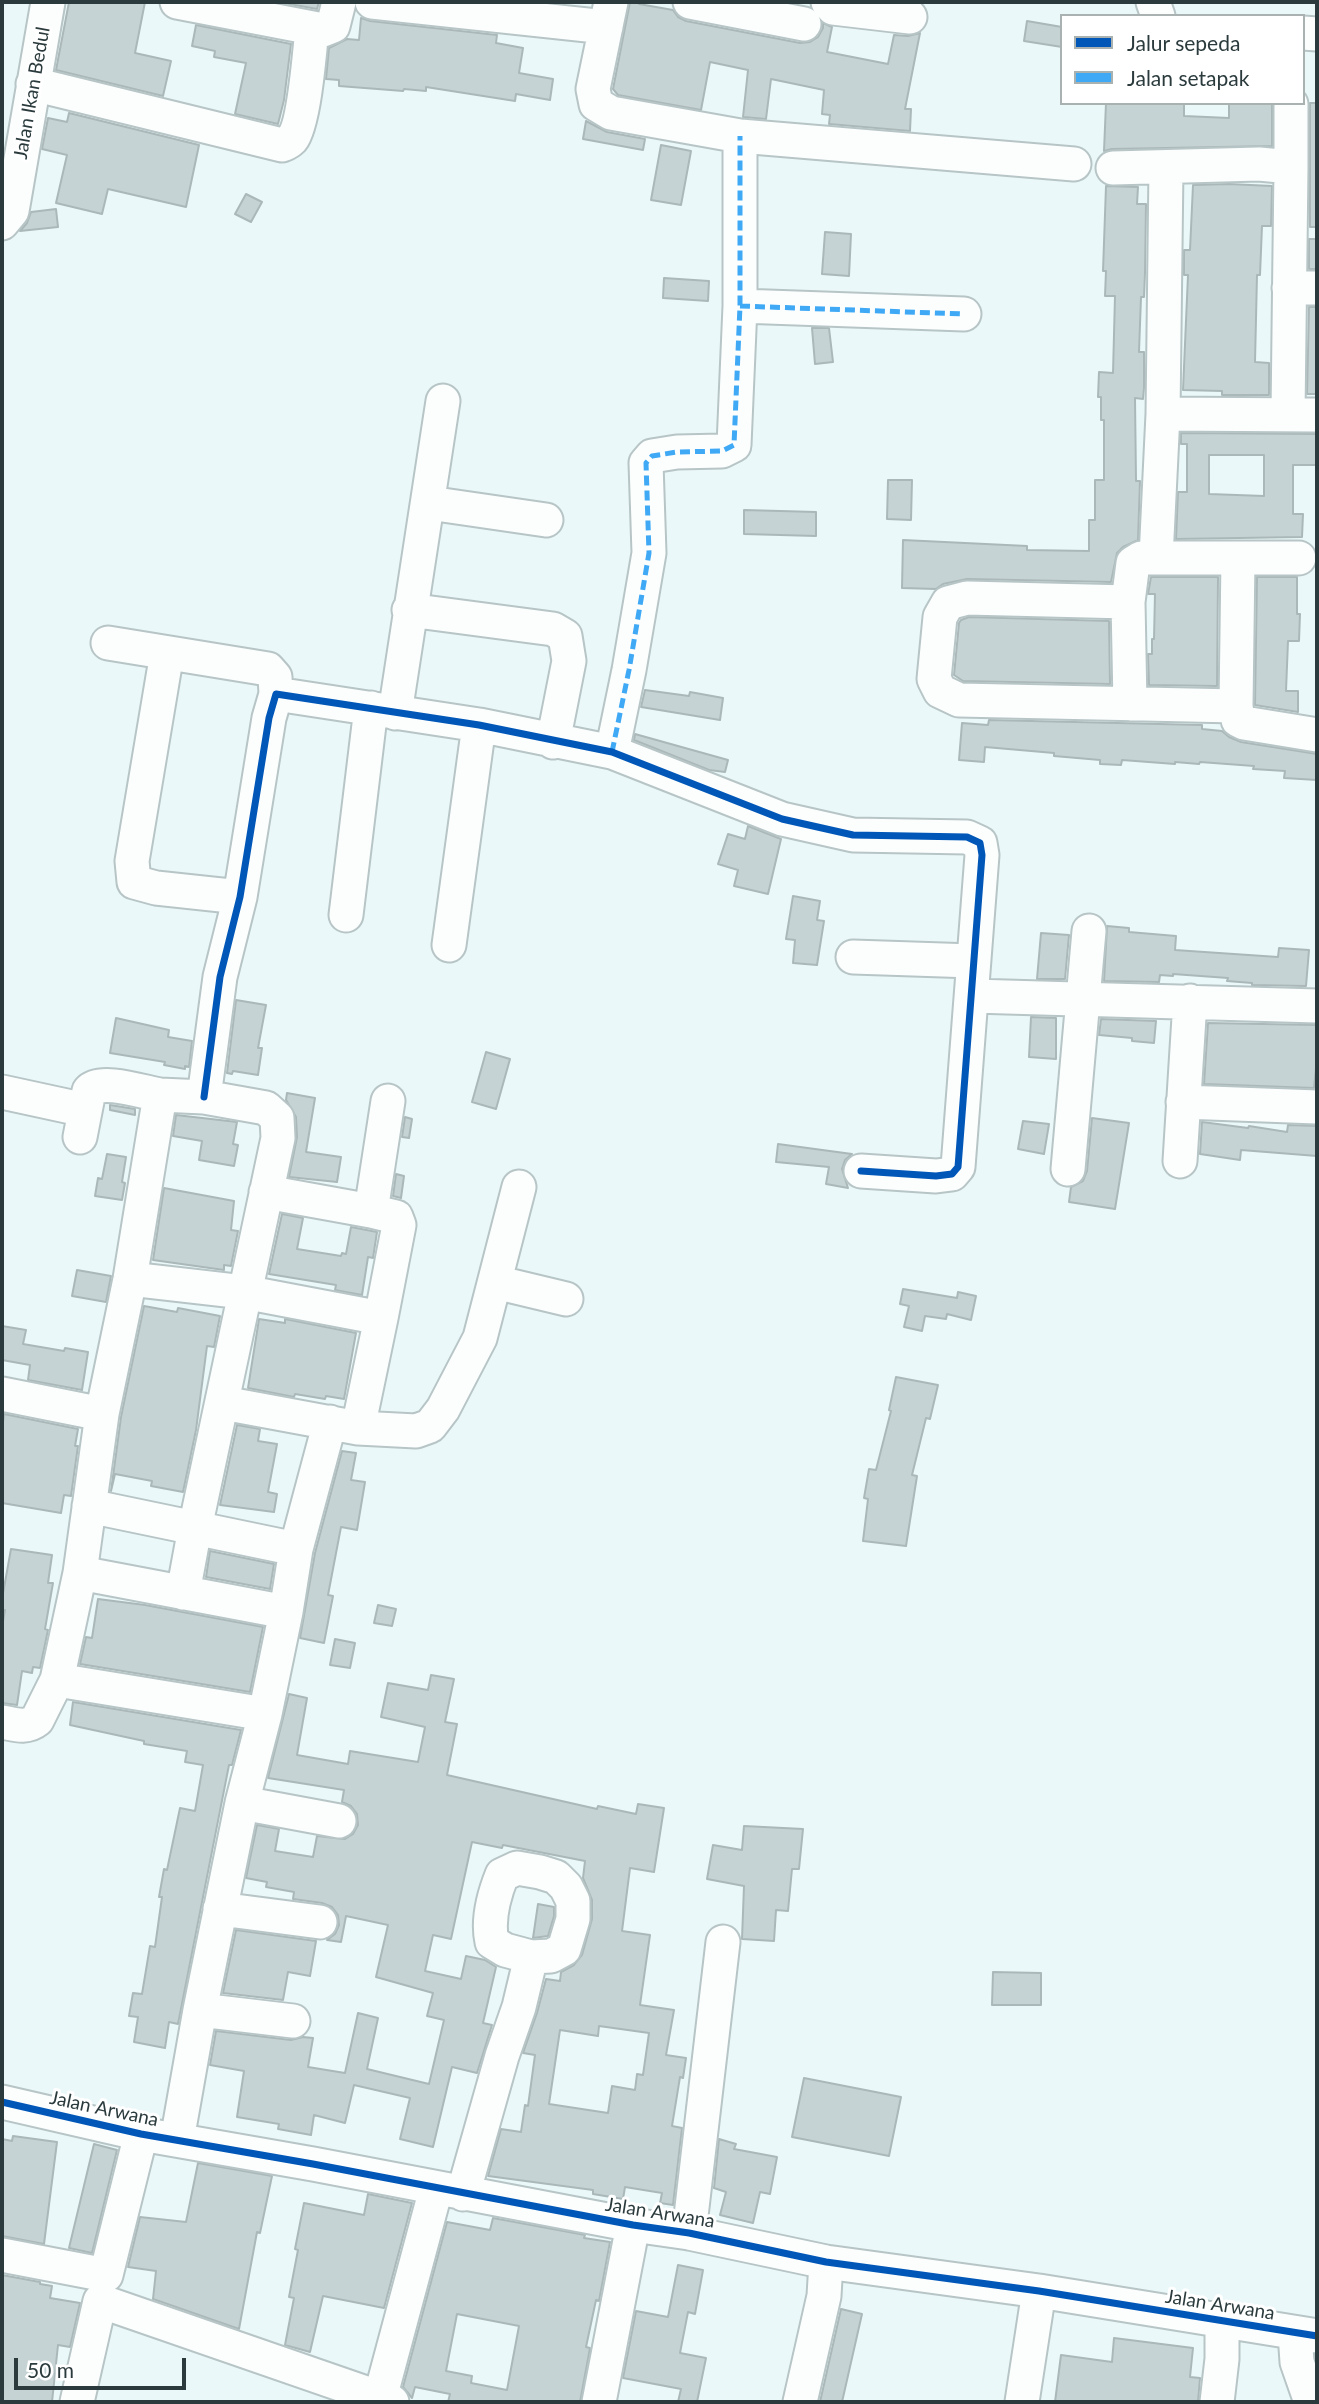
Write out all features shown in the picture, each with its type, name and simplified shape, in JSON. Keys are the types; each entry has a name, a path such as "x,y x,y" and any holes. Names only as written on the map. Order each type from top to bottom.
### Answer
{"street":[{"name":"Jalan Ikan Bedul","path":"2,223 12,211 48,2"},
{"path":"177,2 323,30 333,26 339,2"},
{"path":"372,2 608,14 593,89 596,104 611,113 740,136 1073,164"},
{"path":"690,2 804,24"},
{"path":"828,2 833,8 910,17"},
{"path":"33,84 282,145 288,143 295,133 308,76 312,28"},
{"path":"1163,414 1303,414 1303,288 1291,167 1291,105"},
{"path":"612,752 649,553 646,463 652,456 677,452 722,451 734,445 740,306 740,136"},
{"path":"1113,168 1259,164 1291,167"},
{"path":"1156,558 1163,414 1167,167"},
{"path":"740,306 964,314"},
{"path":"346,915 383,710 409,610 429,502 443,401"},
{"path":"429,502 546,520"},
{"path":"1130,704 1128,602 1133,563 1141,558 1299,558"},
{"path":"1238,558 1238,720 1317,735"},
{"path":"1128,602 967,598 948,603 940,617 934,679 940,691 959,700 1236,706"},
{"path":"409,610 553,629 565,636 569,662 553,741"},
{"path":"108,643 268,669 275,677 276,694 269,718 240,897 220,977 204,1097"},
{"path":"167,653 132,862 134,881 156,888 240,897"},
{"path":"276,694 478,725 612,752 782,819 853,835 967,837 980,843 982,855 958,1167 952,1174 936,1176 861,1171"},
{"path":"449,945 478,725"},
{"path":"1068,1169 1089,931"},
{"path":"853,957 973,961"},
{"path":"972,996 1317,1006"},
{"path":"1181,1161 1189,1001"},
{"path":"2,1092 83,1124 89,1091 97,1085 160,1095 204,1097 267,1108 277,1118 278,1138 183,1593"},
{"path":"2,1722 23,1726 32,1724 37,1720 57,1680 80,1573 102,1414 130,1279 160,1095"},
{"path":"371,1210 388,1101"},
{"path":"1183,1102 1317,1107"},
{"path":"223,1403 344,1425 416,1431 430,1426 443,1409 480,1338 519,1187"},
{"path":"177,2140 220,1909 242,1803 265,1714 296,1549 344,1425 381,1318 399,1224 397,1217 371,1210 266,1192"},
{"path":"130,1279 244,1293 381,1318"},
{"path":"495,1282 566,1299"},
{"path":"2,1394 102,1414"},
{"path":"89,1506 296,1549"},
{"path":"80,1573 286,1612"},
{"path":"57,1680 265,1714"},
{"path":"242,1803 339,1821"},
{"path":"220,1909 320,1922"},
{"path":"689,2233 723,1942"},
{"path":"2,2255 103,2288 386,2400 449,2191 502,2056 519,2007 531,1957"},
{"path":"200,2010 293,2021"},
{"name":"Jalan Arwana","path":"2,2102 141,2134 689,2233 825,2278 1036,2302 1222,2340 1306,2335"},
{"path":"77,2402 141,2134"},
{"path":"599,2402 633,2225"},
{"path":"800,2402 825,2278"},
{"path":"1022,2402 1036,2302"},
{"path":"1306,2335 1297,2362 1311,2402"},
{"path":"1217,2402 1222,2340"}],"building":[{"path":"69,2 145,2 135,53 171,61 163,96 56,70"},
{"path":"278,2 319,2 317,9"},
{"path":"630,2 673,10 678,17 686,21 800,43 810,42 818,37 823,23 832,27 827,52 888,64 894,35 920,33 905,109 911,109 910,131 829,124 830,115 822,114 824,90 771,79 766,119 743,117 748,70 710,62 701,110 618,95 613,89"},
{"path":"361,18 497,35 496,43 523,48 519,73 553,79 550,100 516,94 515,101 426,87 426,91 403,91 339,86 339,80 326,79 329,48 347,39 359,40"},
{"path":"1027,21 1060,27 1060,47 1024,41"},
{"path":"196,25 291,44 278,124 235,114 246,63 214,57 215,51 192,46"},
{"path":"1310,103 1317,103 1317,227 1310,227"},
{"path":"1106,105 1184,105 1184,116 1229,118 1229,105 1272,105 1272,146 1104,151"},
{"path":"69,113 199,145 186,207 108,189 102,214 56,203 67,155 42,149 48,118 67,122"},
{"path":"586,121 607,132 645,139 643,150 583,139"},
{"path":"661,145 691,151 681,205 651,200"},
{"path":"1193,185 1272,186 1271,226 1262,226 1260,275 1257,275 1255,362 1269,363 1269,395 1222,395 1222,391 1183,390 1188,275 1184,275 1184,250 1190,250"},
{"path":"1106,186 1138,187 1137,204 1146,204 1144,297 1141,297 1139,352 1144,352 1144,388 1143,399 1135,398 1136,481 1140,481 1138,540 1117,553 1111,582 967,579 943,584 936,589 902,588 903,540 1027,546 1027,550 1089,551 1089,520 1095,520 1095,480 1104,480 1104,420 1101,420 1101,397 1098,397 1099,372 1113,373 1115,296 1105,296 1106,271 1103,271"},
{"path":"246,194 262,202 251,222 235,214"},
{"path":"56,209 58,227 20,231 31,212"},
{"path":"825,232 851,234 849,276 822,274"},
{"path":"1309,239 1317,239 1317,269 1309,269"},
{"path":"664,278 709,281 708,301 663,298"},
{"path":"1309,307 1317,307 1317,394 1307,394"},
{"path":"812,328 829,328 833,362 815,364"},
{"path":"1181,433 1317,434 1317,465 1293,465 1293,514 1303,514 1302,537 1176,539 1178,492 1187,492 1187,444 1181,444","holes":["1209,455 1264,455 1264,496 1209,494"]},
{"path":"888,480 912,480 911,520 887,519"},
{"path":"744,510 816,512 816,536 744,534"},
{"path":"1151,577 1218,577 1217,686 1149,685 1148,654 1152,654 1154,639 1155,594 1148,594"},
{"path":"1257,577 1297,577 1299,641 1288,641 1286,691 1298,691 1298,712 1255,705"},
{"path":"969,617 1109,621 1110,684 963,681 954,675 959,623"},
{"path":"645,690 689,696 690,692 723,698 720,720 641,707"},
{"path":"989,720 1202,725 1202,729 1222,731 1241,742 1317,754 1317,780 1284,778 1285,771 1253,769 1254,766 1122,760 1121,765 1100,764 1100,760 1054,756 1054,753 985,747 984,762 959,760 962,723 988,725"},
{"path":"635,734 728,760 725,772 709,770 634,740"},
{"path":"748,826 781,839 768,894 734,886 738,870 718,864 728,834 745,839"},
{"path":"793,896 820,901 817,920 824,921 817,965 793,963 795,940 786,939"},
{"path":"1107,926 1129,928 1129,932 1176,936 1175,950 1278,957 1279,948 1309,950 1306,986 1252,985 1227,981 1228,978 1173,974 1160,975 1159,982 1104,981"},
{"path":"1041,933 1069,935 1065,979 1037,979"},
{"path":"236,1000 266,1005 258,1048 262,1048 258,1075 233,1071 232,1074 227,1073"},
{"path":"1031,1017 1056,1018 1056,1059 1029,1057"},
{"path":"116,1018 169,1030 168,1037 192,1041 189,1067 185,1066 185,1069 164,1065 165,1062 110,1053"},
{"path":"1101,1019 1156,1021 1154,1043 1099,1035"},
{"path":"1208,1023 1317,1025 1314,1088 1204,1084"},
{"path":"486,1052 510,1059 496,1109 472,1102"},
{"path":"287,1093 315,1098 306,1152 341,1157 337,1182 289,1177 297,1137 296,1117 286,1100"},
{"path":"110,1105 135,1109 135,1115 110,1110"},
{"path":"176,1115 237,1122 233,1144 238,1145 234,1166 199,1160 202,1141 173,1136"},
{"path":"405,1117 412,1119 409,1138 402,1137"},
{"path":"1092,1118 1129,1123 1115,1209 1069,1202 1071,1187 1083,1181 1087,1171"},
{"path":"1023,1121 1049,1124 1044,1154 1018,1149"},
{"path":"1202,1122 1287,1132 1288,1125 1317,1126 1317,1156 1241,1150 1240,1160 1200,1154"},
{"path":"778,1144 852,1154 845,1160 842,1169 848,1188 826,1184 829,1167 776,1162"},
{"path":"107,1154 126,1157 122,1200 95,1196"},
{"path":"396,1174 404,1176 401,1198 393,1196"},
{"path":"164,1188 234,1201 231,1230 238,1231 231,1266 224,1265 224,1270 153,1260"},
{"path":"282,1214 303,1218 297,1249 341,1256 342,1253 346,1254 351,1227 377,1232 373,1258 368,1257 362,1295 335,1290 336,1285 269,1274"},
{"path":"77,1270 111,1276 106,1302 72,1296"},
{"path":"903,1289 957,1298 958,1292 976,1296 971,1320 947,1314 946,1319 925,1316 922,1331 904,1327 909,1306 900,1304"},
{"path":"144,1306 177,1312 178,1308 220,1316 214,1347 207,1346 196,1430 183,1492 151,1486 152,1481 115,1474 111,1491 121,1417"},
{"path":"259,1319 285,1323 285,1319 356,1333 344,1399 295,1394 294,1397 248,1388"},
{"path":"2,1326 26,1330 23,1344 88,1352 82,1390 28,1380 30,1365 2,1360"},
{"path":"896,1377 938,1385 930,1419 926,1418 912,1475 917,1476 906,1546 863,1541 868,1499 864,1498 869,1469 876,1470 891,1411 889,1410"},
{"path":"4,1414 78,1429 71,1496 64,1495 61,1513 2,1503"},
{"path":"237,1425 260,1429 258,1441 277,1444 268,1492 277,1494 274,1512 220,1505"},
{"path":"342,1451 356,1453 351,1480 365,1482 357,1530 341,1527 328,1595 333,1596 324,1643 300,1638 315,1553"},
{"path":"11,1549 52,1555 48,1583 53,1583 45,1629 48,1630 40,1668 33,1667 32,1673 22,1671 17,1705 2,1703 2,1627 5,1610 2,1610 2,1599"},
{"path":"210,1551 274,1564 270,1589 206,1577"},
{"path":"98,1599 263,1627 250,1692 80,1664 86,1637 92,1638"},
{"path":"378,1605 396,1609 392,1626 374,1623"},
{"path":"335,1639 355,1643 350,1668 330,1665"},
{"path":"431,1675 454,1679 445,1722 457,1724 447,1775 597,1809 598,1806 636,1814 638,1804 664,1808 654,1872 630,1868 622,1931 650,1935 640,2005 674,2010 666,2055 686,2058 672,2126 682,2128 673,2205 660,2203 662,2193 625,2187 623,2199 593,2194 593,2190 488,2176 501,2129 521,2132 525,2105 528,2106 535,2055 523,2053 546,1979 560,1981 561,1972 574,1965 582,1955 592,1919 592,1900 583,1878 585,1861 503,1845 502,1848 472,1842 451,1939 433,1935 425,1971 461,1979 466,1956 485,1960 496,1967 483,2023 492,2025 477,2073 452,2067 433,2147 400,2139 410,2098 354,2085 345,2123 314,2115 311,2135 278,2129 279,2124 237,2117 244,2071 210,2065 216,2031 291,2040 313,2038 308,2067 345,2073 358,2013 378,2018 367,2069 429,2084 444,2020 427,2016 433,1993 376,1977 388,1925 346,1916 341,1942 327,1940 335,1934 339,1925 338,1915 332,1907 293,1899 294,1892 266,1887 267,1882 246,1878 257,1825 279,1829 275,1851 313,1857 317,1836 345,1839 353,1834 358,1825 357,1814 351,1806 342,1802 344,1790 268,1778 289,1694 307,1698 297,1755 348,1764 350,1751 418,1762 425,1727 381,1717 388,1683 428,1690","holes":["599,2026 649,2033 643,2075 637,2074 635,2090 612,2086 608,2113 549,2104 560,2030 598,2036"]},
{"path":"73,1702 241,1730 232,1765 229,1765 178,2024 169,2022 165,2048 134,2042 138,2017 129,2016 133,1993 142,1994 150,1946 155,1947 164,1869 167,1870 180,1808 195,1811 203,1765 185,1762 187,1751 144,1744 144,1741 70,1725"},
{"path":"744,1826 803,1829 799,1869 792,1869 788,1911 776,1910 774,1941 742,1939 744,1886 707,1879 713,1845 742,1850"},
{"path":"538,1904 554,1907 554,1916 548,1936 533,1938"},
{"path":"236,1930 316,1941 310,1976 288,1972 283,2000 223,1993"},
{"path":"993,1972 1041,1973 1041,2005 992,2005"},
{"path":"804,2078 901,2097 889,2156 792,2137"},
{"path":"13,2136 57,2142 44,2244 2,2236 2,2139 12,2141"},
{"path":"719,2139 736,2144 734,2149 777,2157 770,2194 760,2192 753,2223 720,2215 726,2192 714,2188"},
{"path":"94,2144 117,2150 92,2253 69,2248"},
{"path":"198,2163 272,2176 260,2233 257,2232 239,2329 153,2299 156,2271 128,2267 140,2217 186,2222"},
{"path":"368,2194 412,2203 384,2308 323,2296 310,2352 285,2345 294,2298 289,2297 298,2250 295,2249 304,2203 364,2215"},
{"path":"493,2218 610,2242 599,2301 596,2300 586,2347 590,2348 580,2402 448,2402 450,2394 415,2387 412,2398 403,2387 447,2222 490,2230","holes":["457,2314 519,2326 507,2390 471,2383 472,2376 446,2371"]},
{"path":"678,2265 703,2270 695,2314 688,2312 680,2353 706,2358 697,2402 678,2402 681,2389 623,2378 636,2311 668,2317"},
{"path":"2,2275 52,2286 50,2298 80,2303 70,2347 58,2345 52,2402 2,2402"},
{"path":"841,2309 862,2314 842,2402 820,2402"},
{"path":"1114,2338 1193,2348 1190,2377 1200,2378 1198,2402 1055,2402 1061,2355 1112,2362"}],"marked path":[{"path":"612,752 649,553 646,463 652,456 677,452 722,451 734,445 740,306 740,136"},
{"path":"740,306 964,314"}],"cycle path":[{"path":"204,1097 220,977 240,897 269,718 276,694 479,725 612,752 782,819 853,835 967,837 980,843 982,855 958,1167 952,1174 936,1176 861,1171"},
{"path":"2,2102 141,2134 689,2233 826,2262 1039,2291 1317,2336"}]}
